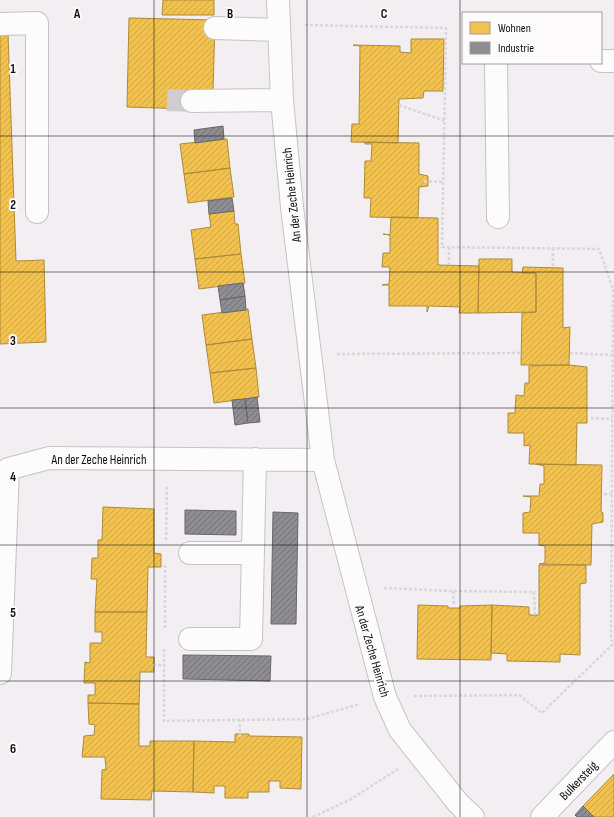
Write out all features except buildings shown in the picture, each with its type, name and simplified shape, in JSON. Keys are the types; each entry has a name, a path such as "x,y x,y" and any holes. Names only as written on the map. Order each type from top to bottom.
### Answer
{"street":[{"name":"An der Zeche Heinrich","path":"278,0 282,100 292,207 323,460 385,696 400,730 458,803 473,817"},
{"path":"0,24 37,23 37,212"},
{"path":"215,28 279,27"},
{"path":"602,61 614,61"},
{"path":"496,64 498,217"},
{"path":"192,101 282,100"},
{"name":"An der Zeche Heinrich","path":"0,673 8,469 49,458 323,460"},
{"path":"190,639 252,639 252,553 255,459"},
{"path":"190,553 252,553"},
{"name":"Bulkersteig","path":"542,817 614,742"}],"path":[{"path":"279,27 446,28 442,247 599,249 613,289 611,640 614,643 542,714 519,695 385,696"},
{"path":"399,105 445,121"},
{"path":"424,181 443,182"},
{"path":"449,247 449,265"},
{"path":"553,248 553,266"},
{"path":"310,355 363,353 520,352"},
{"path":"570,353 613,355"},
{"path":"591,418 612,419"},
{"path":"604,494 612,494"},
{"path":"355,586 453,591 534,592 534,615"},
{"path":"453,591 454,606"},
{"path":"153,665 164,665"},
{"path":"240,720 240,738"},
{"path":"313,817 351,799 421,756"}],"tunnel":[{"path":"167,100 192,101"}]}
